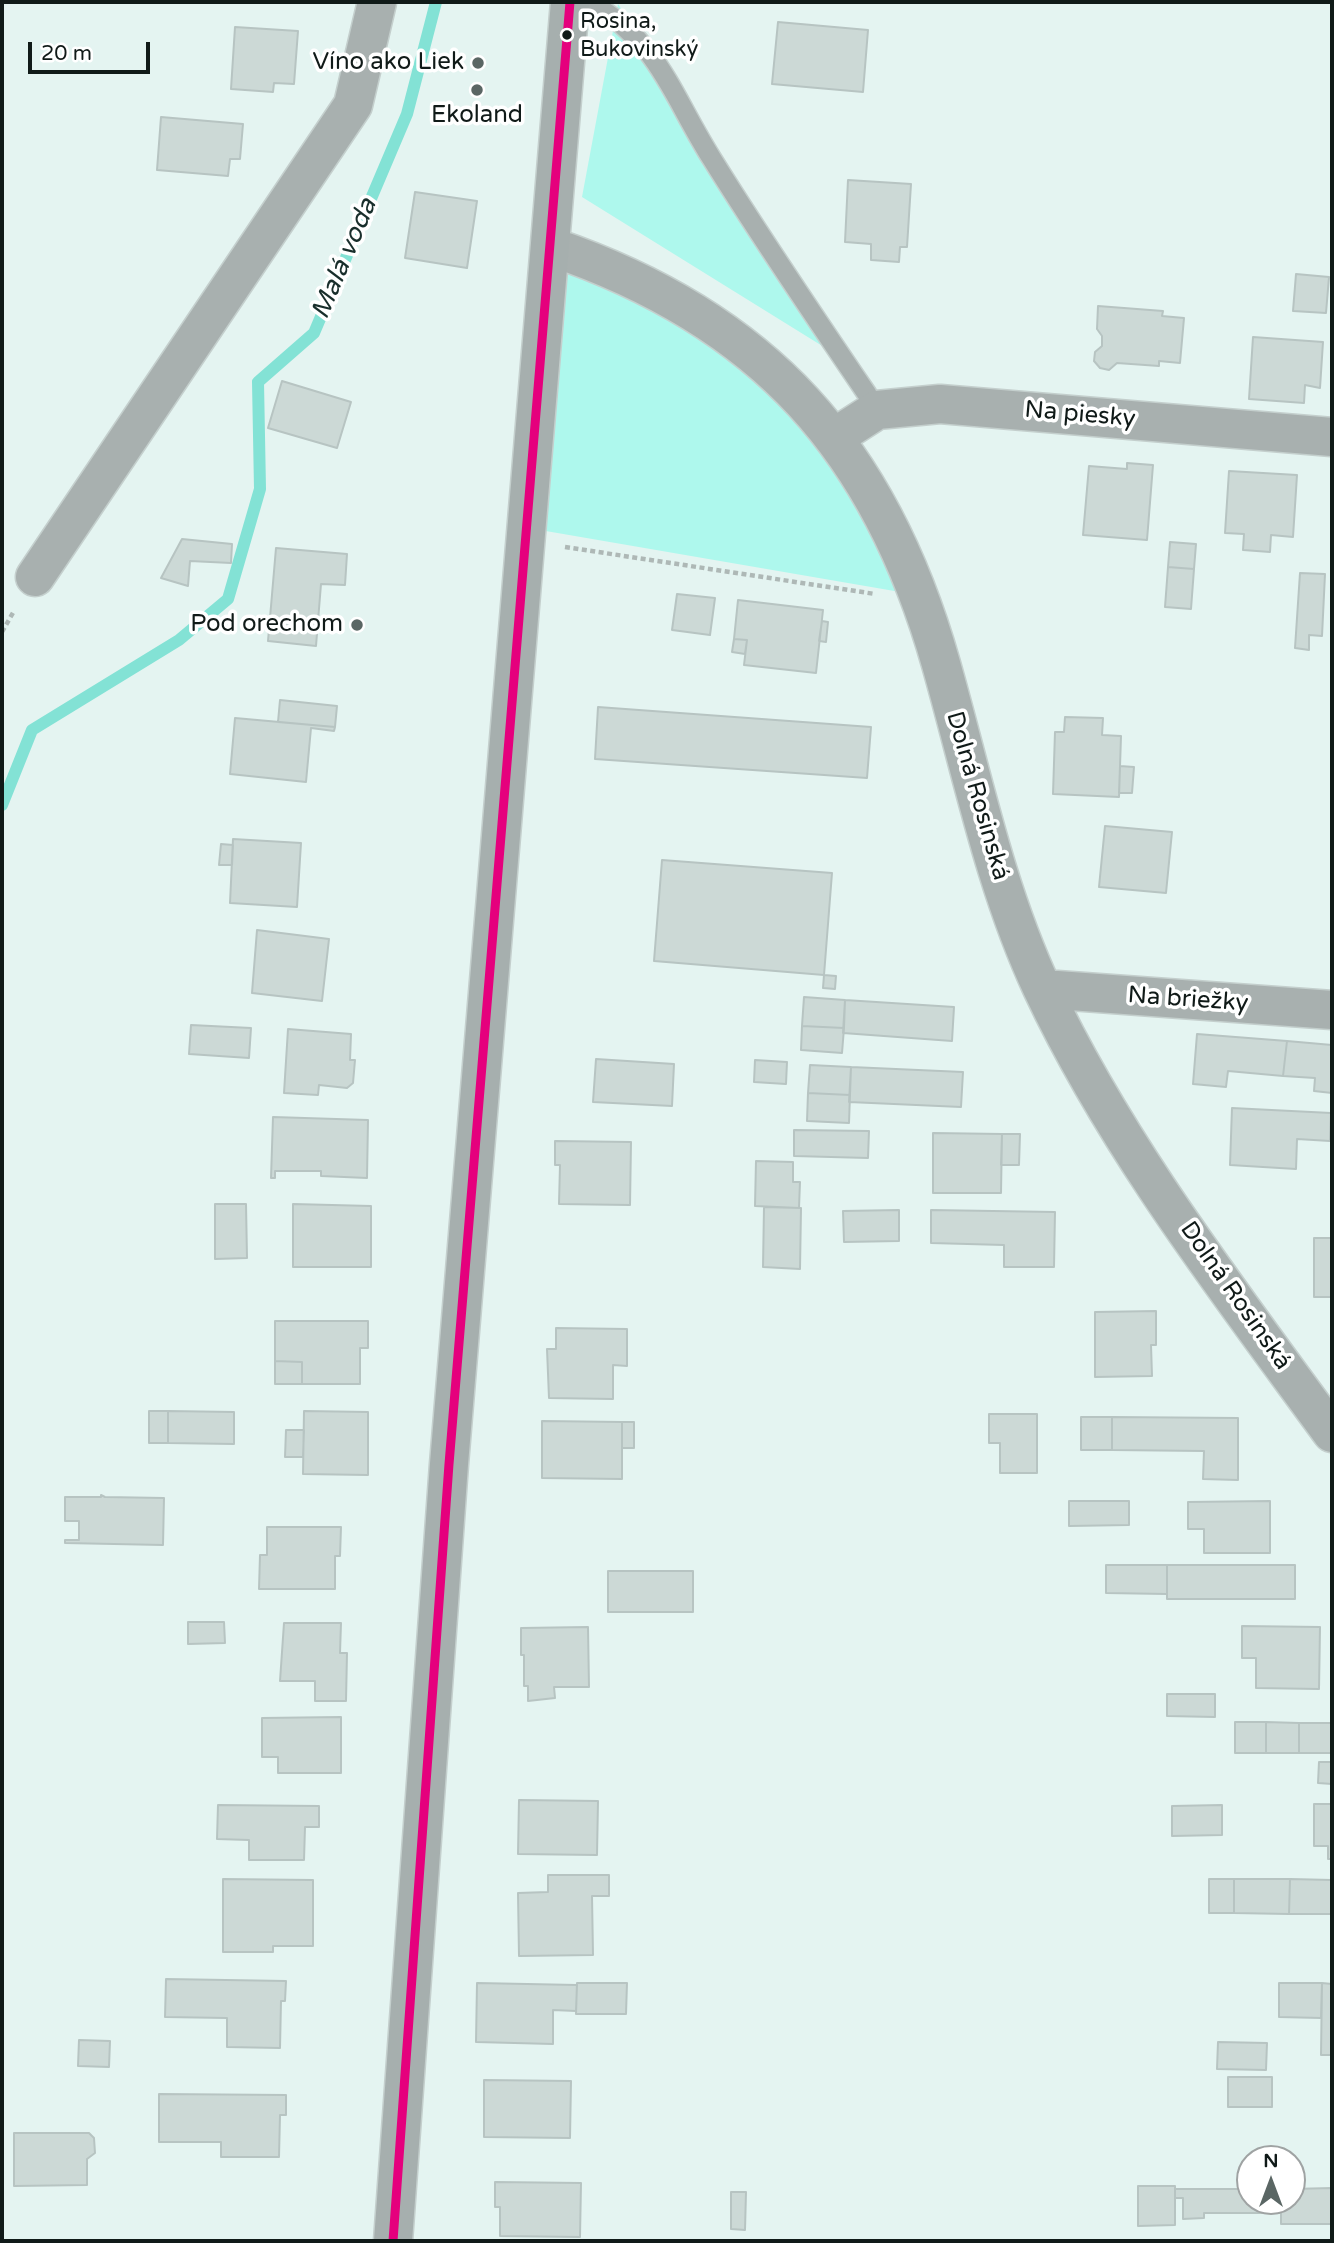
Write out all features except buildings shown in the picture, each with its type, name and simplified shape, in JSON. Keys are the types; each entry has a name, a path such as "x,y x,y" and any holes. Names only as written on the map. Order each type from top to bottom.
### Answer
{"street":[{"path":"34,577 353,105 377,2"},
{"path":"393,2241 449,1464 570,2"},
{"name":"Dolná Rosinská","path":"551,247 641,281 706,319 775,370 835,437 890,532 919,597 940,661 999,874 1043,989 1136,1154 1332,1433"},
{"name":"Na piesky","path":"835,437 877,410 940,404 1332,437"},
{"name":"Na briežky","path":"1043,989 1332,1010"}],"lane":[{"path":"590,2 616,17 640,38 655,59 711,157 867,394"}],"path":[{"path":"527,539 909,600 919,597"}],"green space":[{"path":"618,4 861,370 582,197"},
{"path":"570,242 819,425 906,593 540,530"}],"waterway":[{"name":"Malá voda","path":"2,805 32,730 179,640 228,599 260,489 258,382 314,333 407,114 436,2"}],"transit line":[{"path":"393,2241 449,1464 570,2"}],"place":[{"name":"Rosina, Bukovinský","path":"567,35"},
{"name":"Víno ako Liek","path":"478,63"},
{"name":"Ekoland","path":"477,90"},
{"name":"Pod orechom","path":"357,625"}]}
